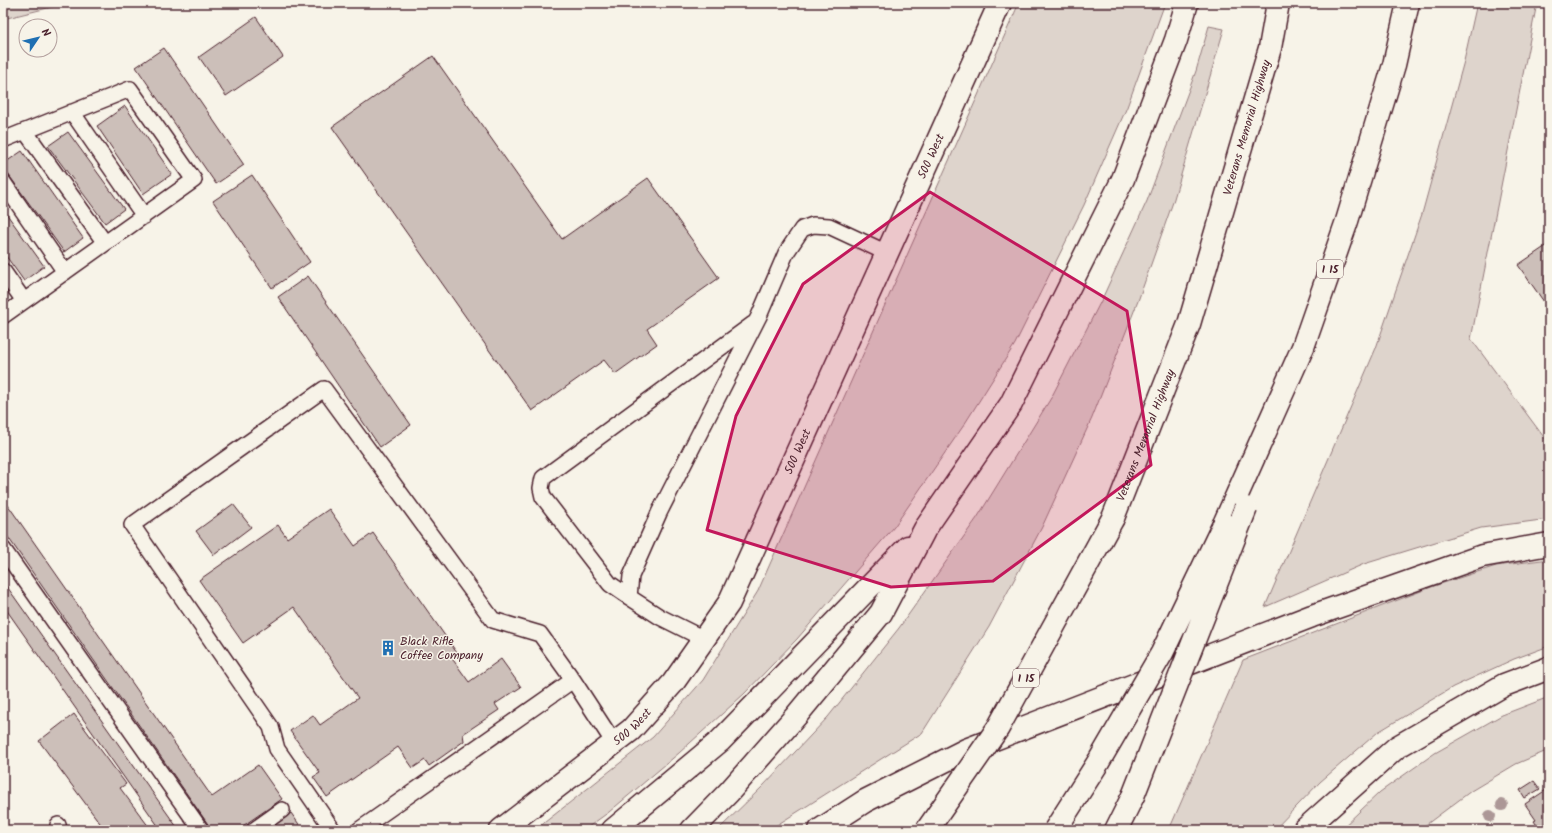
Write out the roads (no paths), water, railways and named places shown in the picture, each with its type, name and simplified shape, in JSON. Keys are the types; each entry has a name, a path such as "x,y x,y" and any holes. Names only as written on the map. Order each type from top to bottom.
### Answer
{"main road":[{"name":"500 West","path":"501,830 631,730 673,682 729,603 1000,3"},
{"path":"692,830 729,792 796,716 881,613 925,529 1011,404 1123,179 1176,40 1187,3"},
{"name":"Veterans Memorial Highway","path":"927,830 998,728 1113,518 1189,324 1270,48 1278,3"},
{"name":"I 15","path":"1055,830 1099,761 1162,653 1224,524 1304,347 1347,221 1394,65 1408,3"},
{"path":"1116,830 1133,796 1246,508 1304,347"},
{"path":"613,830 720,741 925,529"},
{"path":"820,830 865,800 966,750 1320,613 1482,556 1549,544"},
{"path":"1304,830 1397,748 1504,685 1549,668"}],"lane":[{"path":"3,140 130,89 194,180 3,316"},
{"path":"72,112 144,216"},
{"path":"25,131 105,244"},
{"path":"3,182 65,272"},
{"path":"629,597 631,576 659,513 755,323 786,253 802,230 813,226 829,226 887,253"},
{"path":"3,271 24,301"},
{"path":"704,639 660,617 610,584 543,497 541,488 543,478 755,323"},
{"path":"333,830 277,749 271,727 132,525 324,389 493,620 540,634 573,680 614,743"},
{"path":"3,549 201,830"},
{"path":"359,830 573,680"},
{"path":"254,830 282,810"}],"place":[{"name":"Black Rifle Coffee Company","path":"388,648"}]}
